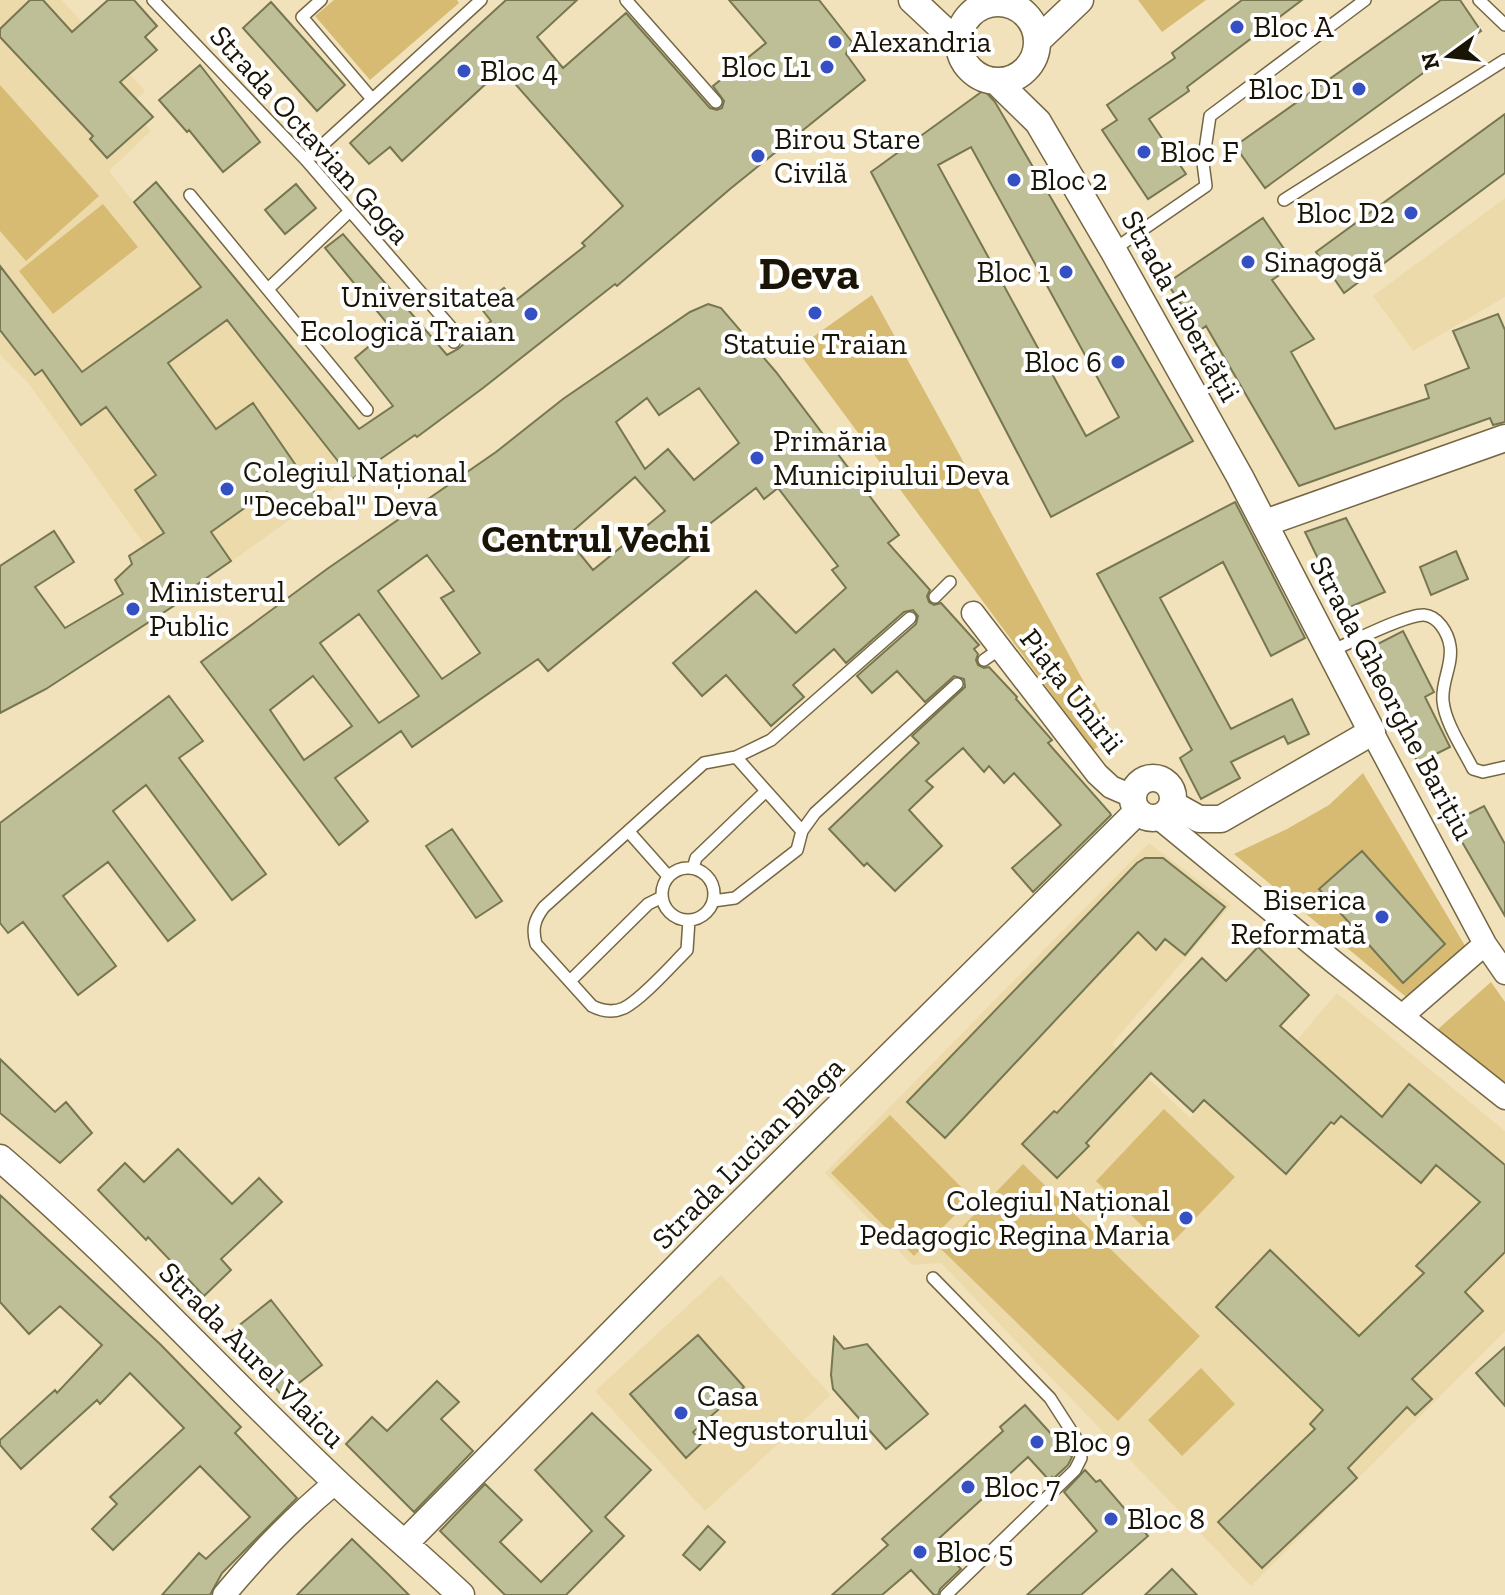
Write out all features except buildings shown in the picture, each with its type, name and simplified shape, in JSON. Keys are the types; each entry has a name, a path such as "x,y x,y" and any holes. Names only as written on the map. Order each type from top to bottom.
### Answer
{"street":[{"path":"912,0 959,44 967,66 985,80 997,82 1016,78 1034,58 1038,40 1021,3 975,3 965,21 959,44"},
{"path":"1038,40 1080,0"},
{"name":"Strada Libertății","path":"1027,69 1038,122"},
{"name":"Strada Libertății","path":"997,82 1038,122 1265,523"},
{"path":"1265,523 1505,438"},
{"name":"Strada Gheorghe Barițiu","path":"1265,523 1485,944 1505,973"},
{"name":"Piața Unirii","path":"973,613 992,654 1097,774 1111,787 1150,808"},
{"path":"1150,808 1199,819 1221,819 1372,732"},
{"path":"1150,808 1505,1098"},
{"name":"Strada Lucian Blaga","path":"406,1542 712,1232 1150,808"},
{"path":"1402,1016 1485,944"},
{"name":"Strada Aurel Vlaicu","path":"0,1158 153,1301 336,1482 406,1542 461,1595"},
{"path":"224,1595 258,1555 336,1482"}],"lane":[{"name":"Strada Octavian Goga","path":"153,0 306,160 455,332 454,342"},
{"path":"321,0 302,17 372,99"},
{"path":"626,0 716,102"},
{"path":"1113,250 1206,186 1203,163 1210,116 1365,0"},
{"path":"1479,0 1505,25"},
{"path":"306,160 477,1"},
{"path":"1284,200 1505,60"},
{"path":"190,195 367,410"},
{"path":"268,289 350,211"},
{"path":"935,597 950,582"},
{"path":"1331,651 1409,618 1424,615 1437,620 1450,648 1443,699 1451,724 1473,769 1483,772 1505,767"},
{"path":"689,920 687,950 624,1008 616,1011 592,1006 536,944 533,933 535,922 544,907 704,763 736,757 771,740 910,618"},
{"path":"713,901 735,898 797,850 802,831 815,813 957,684"},
{"path":"736,757 802,831"},
{"path":"693,868 696,858 766,791"},
{"path":"629,832 668,876"},
{"path":"693,868 703,872 714,890 713,901 700,917 689,920 673,915 662,897 663,884 675,870 693,868"},
{"path":"570,981 648,904 662,897"},
{"path":"933,1278 1050,1398 1081,1450 1075,1470 946,1595"}],"shaded area":[{"path":"0,0 62,0 145,91 129,106 151,131 109,171 349,477 182,597 29,384 0,354"},
{"path":"334,0 457,0 459,3 370,80 315,16"},
{"path":"1138,0 1206,0 1162,32"},
{"path":"0,85 99,196 26,261 0,231"},
{"path":"1505,198 1505,297 1413,351 1373,296"},
{"path":"103,204 138,247 53,314 19,271"},
{"path":"872,295 1114,737 1093,750 796,349"},
{"path":"1363,773 1474,961 1417,1006 1234,854 1329,805"},
{"name":"Colegiul Național Pedagogic Regina Maria","path":"1149,843 1231,905 1112,1044 1190,1118 1246,1057 1259,1053 1283,1027 1297,1040 1337,993 1505,1131 1505,1331 1251,1586 941,1263 912,1265 825,1173"},
{"path":"1491,982 1505,1002 1505,1084 1437,1030"},
{"path":"1164,1109 1235,1177 1166,1249 1096,1181"},
{"path":"890,1115 972,1198 914,1256 831,1173"},
{"path":"1023,1164 1200,1336 1118,1421 941,1249"},
{"path":"721,1275 831,1395 705,1511 595,1391"},
{"path":"1201,1368 1235,1404 1182,1456 1148,1420"}],"place":[{"name":"Bloc A","path":"1237,27"},
{"name":"Alexandria","path":"835,42"},
{"name":"Bloc L1","path":"827,67"},
{"name":"Bloc 4","path":"464,71"},
{"name":"Bloc D1","path":"1359,89"},
{"name":"Bloc F","path":"1144,152"},
{"name":"Birou Stare Civilă","path":"758,156"},
{"name":"Bloc 2","path":"1014,180"},
{"name":"Bloc D2","path":"1411,213"},
{"name":"Sinagogă","path":"1248,262"},
{"name":"Bloc 1","path":"1066,272"},
{"name":"Statuie Traian","path":"815,313"},
{"name":"Universitatea Ecologică Traian","path":"531,314"},
{"name":"Bloc 6","path":"1118,362"},
{"name":"Primăria Municipiului Deva","path":"757,458"},
{"name":"Colegiul Național \"Decebal\" Deva","path":"227,489"},
{"name":"Ministerul Public","path":"133,609"},
{"name":"Biserica Reformată","path":"1382,917"},
{"name":"Colegiul Național Pedagogic Regina Maria","path":"1186,1218"},
{"name":"Casa Negustorului","path":"681,1413"},
{"name":"Bloc 9","path":"1037,1442"},
{"name":"Bloc 7","path":"968,1487"},
{"name":"Bloc 8","path":"1111,1519"},
{"name":"Bloc 5","path":"920,1552"}],"district":[{"name":"Deva","path":"809,273"},
{"name":"Centrul Vechi","path":"596,539"}]}
